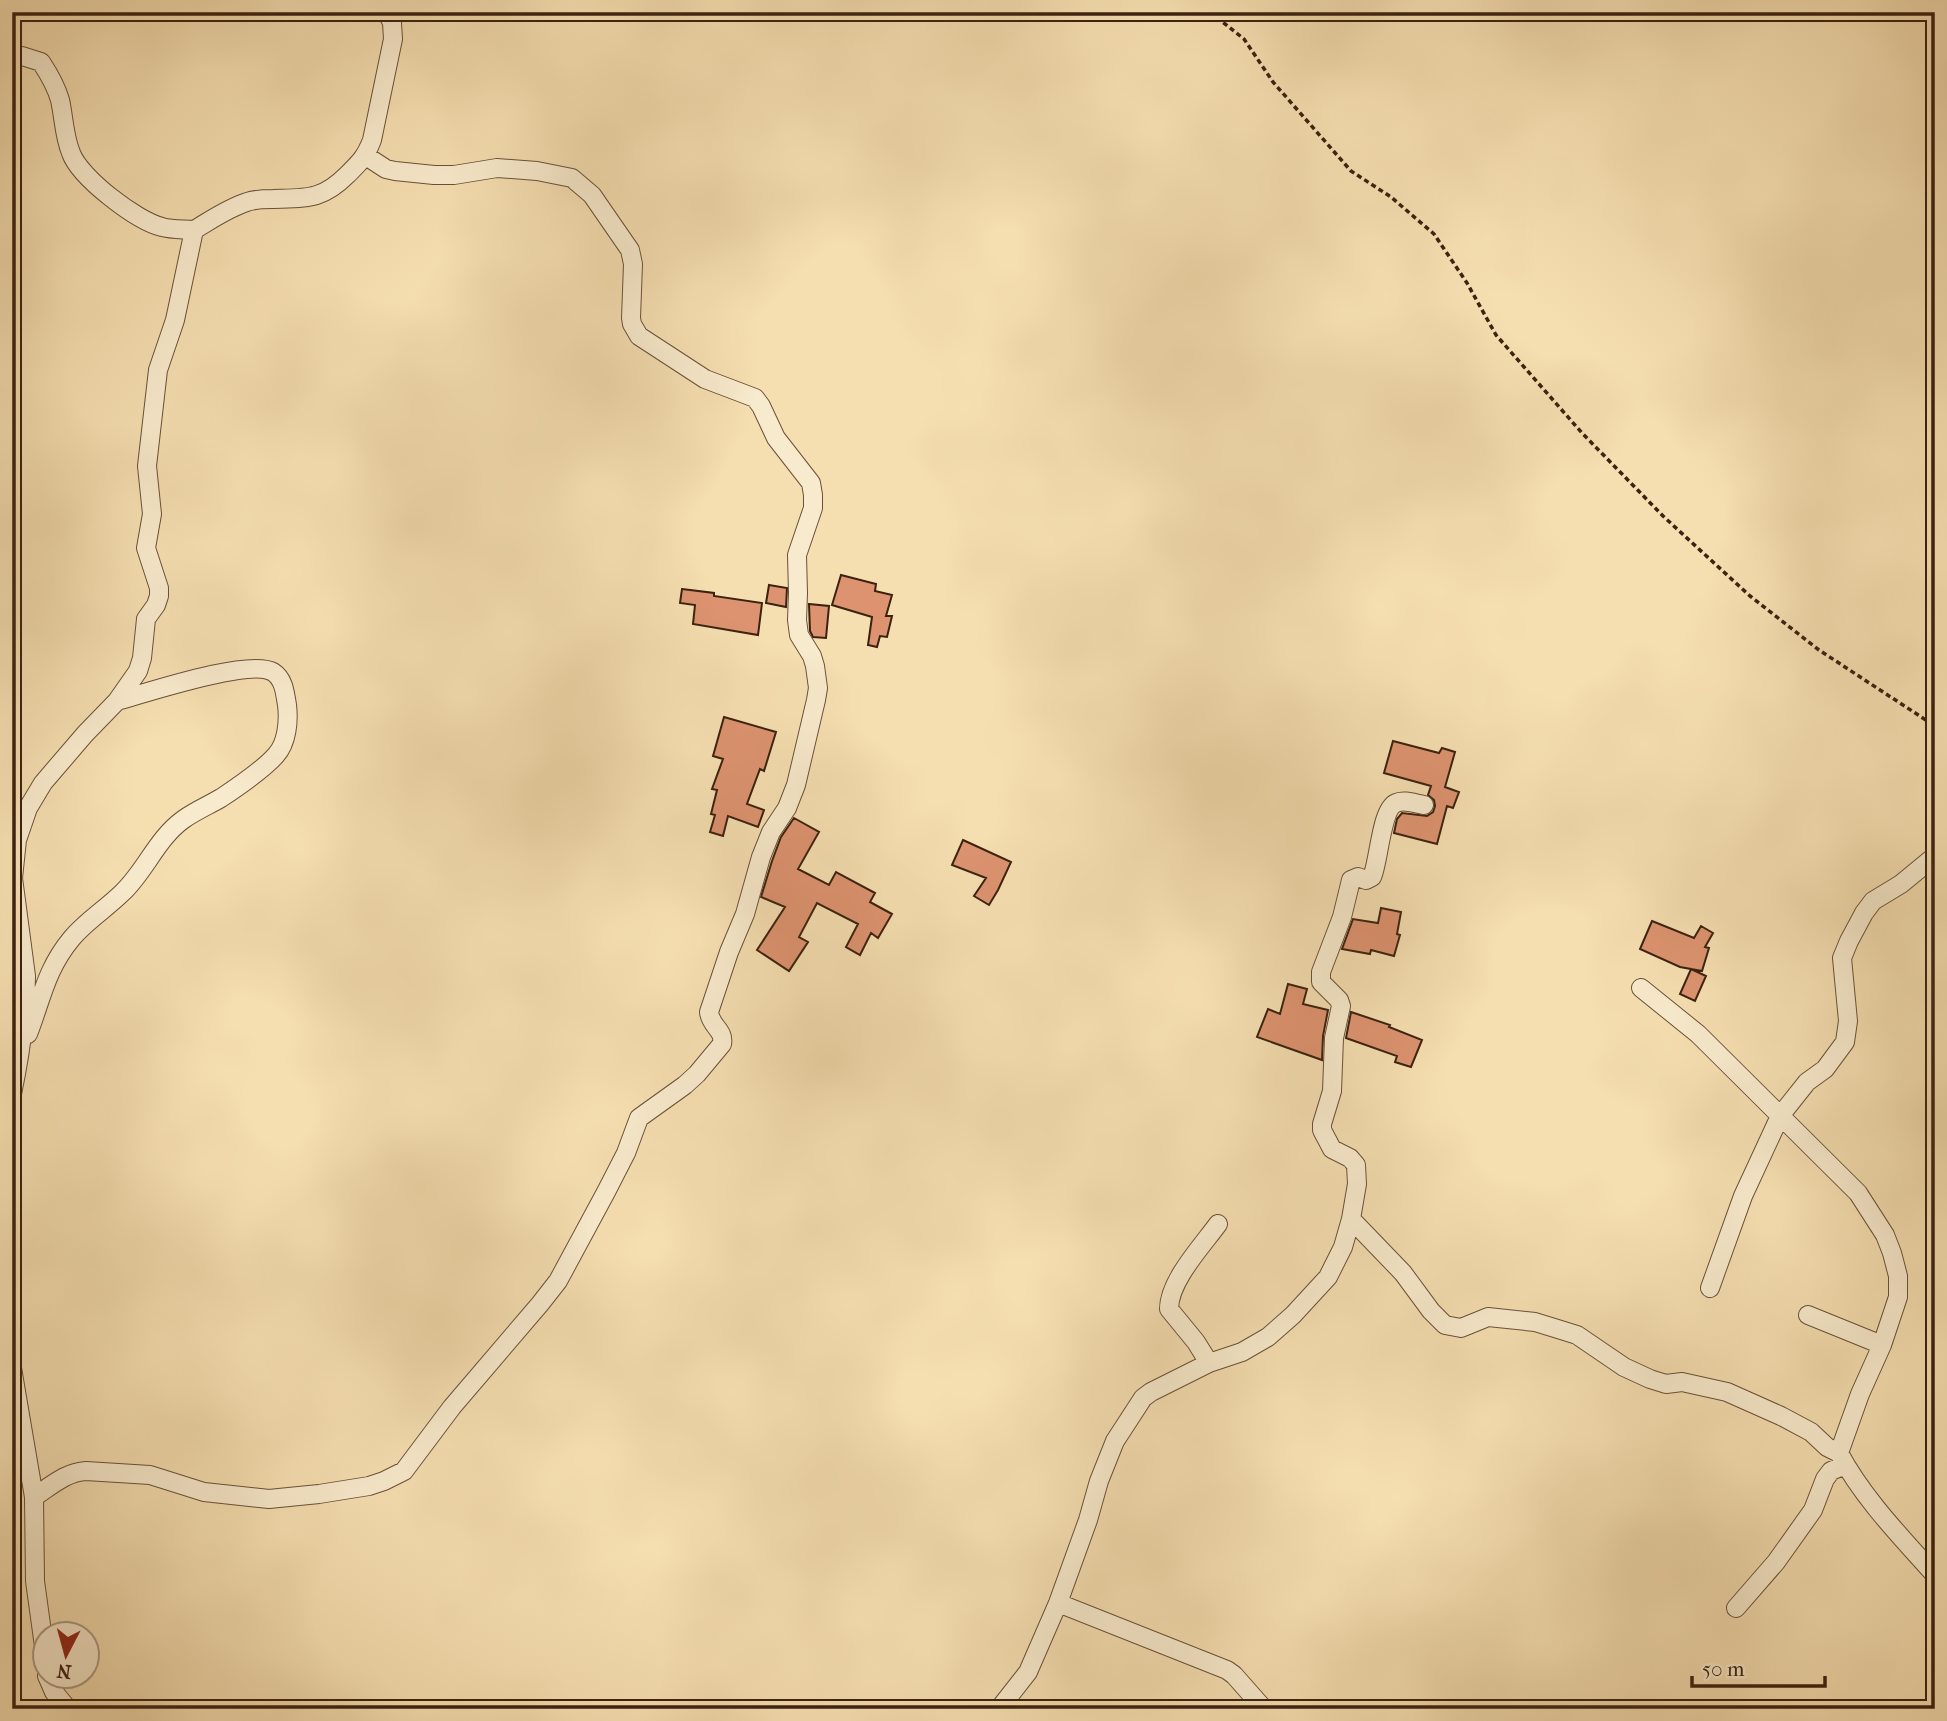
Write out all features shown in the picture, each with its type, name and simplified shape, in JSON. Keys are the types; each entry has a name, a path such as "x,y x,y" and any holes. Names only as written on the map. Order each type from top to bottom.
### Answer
{"street":[{"path":"12,56 41,62 55,85 72,158 98,187 135,216 148,222 163,228 194,230 247,201 310,198 323,194 334,188 366,156 372,141 393,39 392,23 387,12"},
{"path":"34,1497 77,1471 150,1475 204,1492 269,1499 369,1486 404,1471 452,1407 558,1281 631,1142 639,1118 685,1085 722,1044 722,1033 711,1021 709,1012 745,914 761,857 796,785 818,688 812,656 799,635 797,620 797,555 813,508 813,495 811,483 776,438 761,406 755,398 705,379 639,336 631,318 633,264 630,250 592,195 572,178 537,170 497,168 454,175 413,173 386,169 366,156"},
{"path":"12,1094 20,1055 26,976 13,878 18,840 28,808 43,783 117,701 138,671 142,658 146,619 159,596 159,587 146,548 152,514 146,467 158,370 175,320 194,230"},
{"path":"20,1055 50,971 72,937 139,875 166,834 184,819 224,796 277,754 287,727 288,711 284,686 274,672 262,668 227,671 117,701"},
{"path":"999,1709 1028,1672 1058,1603 1099,1481 1118,1436 1143,1398 1209,1363 1242,1352 1268,1337 1293,1315 1328,1277 1343,1247 1357,1184 1356,1165 1350,1158 1332,1149 1322,1130 1332,1091 1334,1038 1341,1006 1339,1000 1321,982 1321,972 1342,917 1351,880 1358,877 1366,880 1375,872 1389,810 1399,801 1424,805"},
{"path":"1710,1288 1743,1196 1780,1116 1807,1082 1825,1069 1845,1042 1848,1021 1842,958 1849,941 1864,913 1874,901 1901,884 1935,856"},
{"path":"1640,988 1698,1034 1857,1193 1885,1235 1898,1276 1898,1297 1882,1345 1860,1394 1842,1459 1825,1479 1813,1510 1776,1562 1737,1608"},
{"path":"1351,1219 1403,1273 1445,1325 1461,1328 1488,1317 1535,1322 1577,1335 1624,1367 1650,1379 1666,1384 1682,1382 1727,1392 1811,1432 1842,1459 1882,1513 1935,1575"},
{"path":"1209,1363 1169,1309 1169,1302 1177,1280 1218,1224"},
{"path":"1808,1315 1882,1345"},
{"path":"12,1368 34,1497 35,1581 40,1620"},
{"path":"1058,1603 1227,1670 1264,1709"},
{"path":"53,1690 68,1709"}],"path":[{"path":"1210,12 1244,39 1273,82 1351,171 1391,197 1434,234 1467,283 1496,335 1582,433 1663,516 1750,596 1819,650 1935,726"}],"building":[{"path":"841,575 876,584 875,591 892,595 886,616 892,616 887,637 880,636 877,647 868,645 872,617 832,605"},
{"path":"769,585 787,588 786,607 766,603"},
{"path":"682,589 762,603 758,635 693,624 695,605 680,603"},
{"path":"809,604 829,606 826,638 813,637 810,631"},
{"path":"724,717 776,732 764,771 760,769 747,804 764,810 758,827 728,816 723,836 710,832 715,815 711,814 717,790 712,789 723,759 713,756"},
{"path":"1393,741 1439,753 1442,748 1455,752 1445,787 1459,792 1453,808 1447,806 1437,844 1394,833 1397,819 1402,813 1427,816 1433,812 1435,806 1434,800 1428,795 1431,786 1384,773"},
{"path":"794,818 819,832 798,869 829,885 836,872 875,893 870,902 892,914 878,938 871,933 860,955 846,947 858,924 817,903 799,937 808,942 789,971 757,950 785,907 761,897 781,837"},
{"path":"963,840 1011,862 989,905 974,896 986,878 952,865"},
{"path":"1381,908 1401,912 1397,934 1400,935 1394,956 1371,950 1370,954 1342,949 1353,919 1378,923"},
{"path":"1652,921 1694,938 1701,926 1713,933 1705,947 1709,948 1702,971 1680,967 1640,949"},
{"path":"1691,969 1706,976 1695,1001 1680,994"},
{"path":"1288,984 1307,989 1303,1004 1328,1010 1322,1060 1257,1037 1268,1009 1280,1014"},
{"path":"1351,1012 1390,1025 1389,1027 1422,1040 1411,1067 1395,1062 1397,1056 1346,1038"}]}
